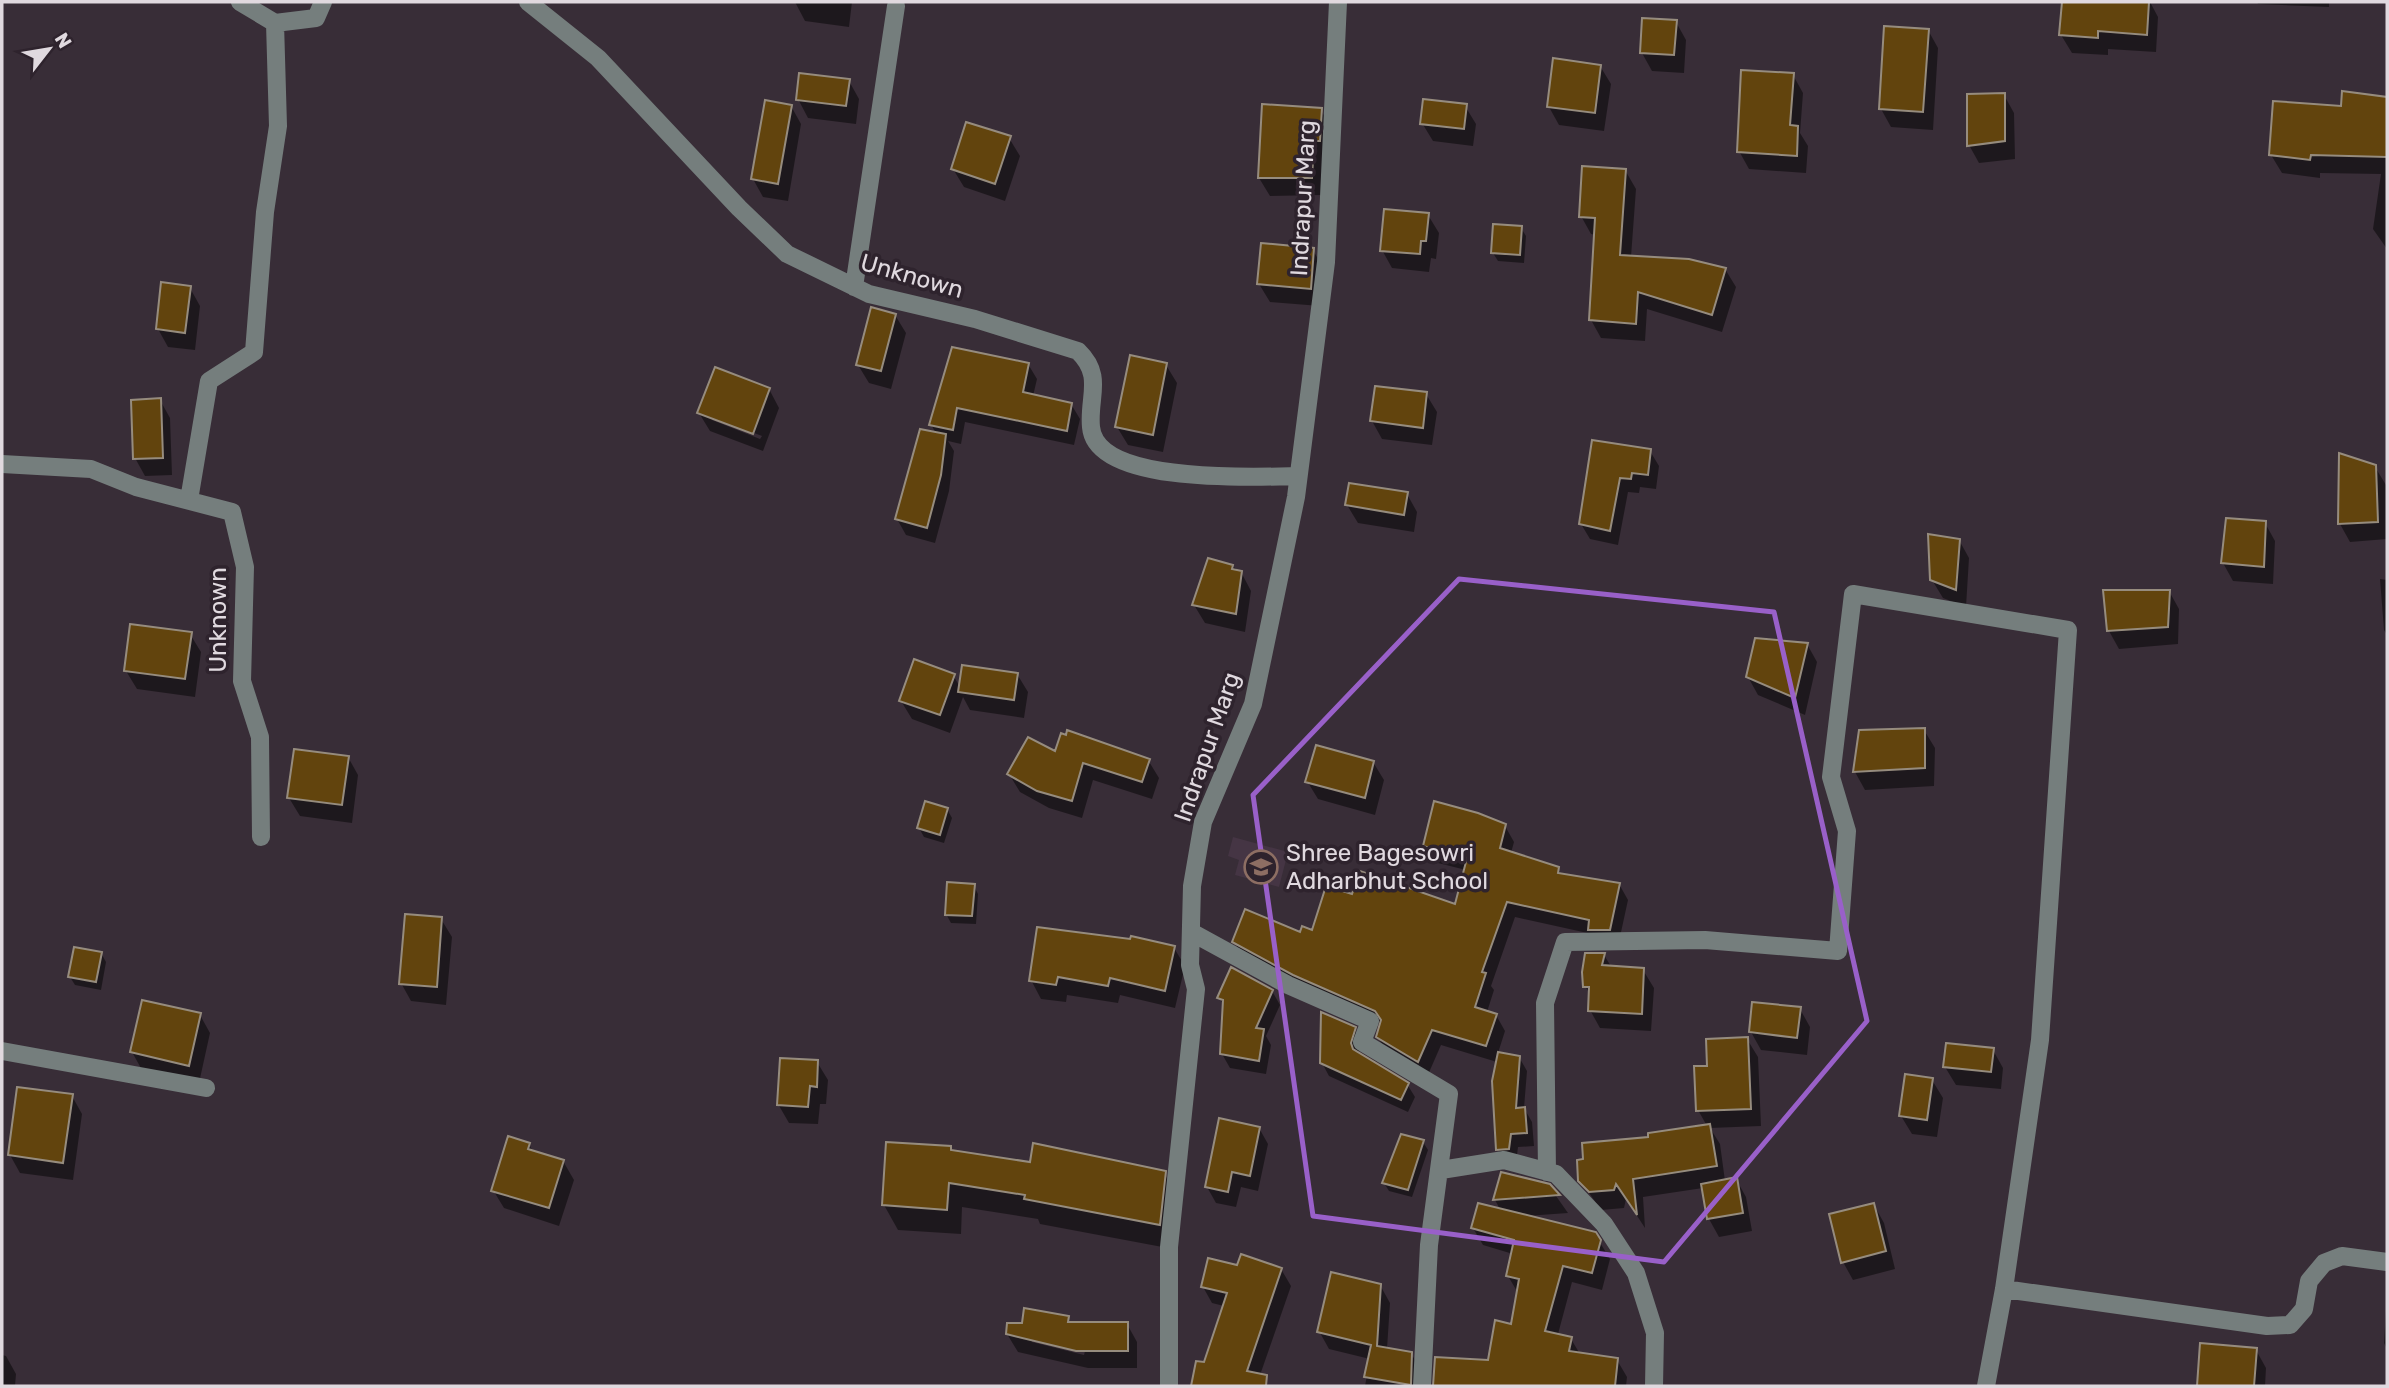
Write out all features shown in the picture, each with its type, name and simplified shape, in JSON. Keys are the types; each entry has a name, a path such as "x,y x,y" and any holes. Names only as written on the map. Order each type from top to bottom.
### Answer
{"street":[{"path":"240,2 275,23 316,18 323,2"},
{"name":"Unknown","path":"528,2 598,58 739,208 787,254 869,294 975,319 1078,351 1089,362 1094,385 1091,427 1095,443 1112,457 1148,470 1298,476"},
{"name":"Indrapur Marg","path":"1169,1386 1169,1247 1196,989 1190,965 1192,886 1203,822 1253,704 1298,476 1326,262 1338,2"},
{"path":"854,287 896,6"},
{"path":"189,500 209,381 254,352 265,212 278,126 275,23"},
{"name":"Unknown","path":"2,464 91,469 136,487 232,512 245,567 242,681 260,737 261,837"},
{"path":"1546,1171 1545,1003 1565,942 1705,940 1838,951 1847,831 1831,777 1853,594 2068,630 2040,1040 2004,1289 1986,1386"},
{"path":"1191,932 1288,985 1370,1021 1362,1042 1449,1094 1429,1245 1422,1386"},
{"path":"2,1051 206,1088"},
{"path":"1441,1170 1504,1160 1556,1174 1604,1224 1636,1273 1655,1333 1654,1386"},
{"path":"2004,1289 2267,1326 2290,1325 2304,1309 2309,1282 2324,1263 2342,1256 2387,1262"}],"highlighted area":[{"path":"1459,579 1774,612 1867,1021 1664,1262 1313,1216 1253,795"}],"shaded area":[{"name":"Shree Bagesowri Adharbhut School","path":"1233,837 1288,852 1279,887 1235,875 1239,860 1228,856"}],"building":[{"path":"2062,2 2149,2 2147,35 2098,31 2098,38 2059,35"},
{"path":"1642,18 1677,20 1674,55 1640,53"},
{"path":"1884,26 1929,29 1923,112 1879,109"},
{"path":"1553,58 1601,65 1595,113 1547,107"},
{"path":"1741,70 1794,73 1790,125 1798,126 1797,156 1737,152"},
{"path":"799,73 850,79 846,106 796,100"},
{"path":"2342,91 2387,97 2387,157 2311,155 2310,160 2269,155 2273,101 2341,106"},
{"path":"2005,93 2005,141 1967,146 1967,94"},
{"path":"1423,99 1467,104 1464,129 1420,124"},
{"path":"765,100 792,105 778,184 751,179"},
{"path":"1262,104 1322,108 1320,141 1314,141 1312,178 1258,178"},
{"path":"966,122 1011,136 995,184 951,169"},
{"path":"1582,166 1626,169 1620,255 1689,259 1726,268 1712,315 1638,292 1636,324 1589,320 1595,218 1579,217"},
{"path":"1384,209 1429,213 1426,241 1421,241 1420,254 1380,251"},
{"path":"1493,224 1522,226 1520,255 1491,253"},
{"path":"1261,243 1314,248 1311,289 1257,284"},
{"path":"161,282 191,286 185,333 156,329"},
{"path":"871,307 896,314 881,371 856,365"},
{"path":"952,347 1029,363 1023,392 1072,403 1067,431 957,408 953,430 929,425"},
{"path":"1130,355 1167,363 1153,435 1115,427"},
{"path":"715,367 770,388 753,434 697,413"},
{"path":"1375,386 1427,392 1423,428 1370,421"},
{"path":"161,398 163,458 133,459 131,400"},
{"path":"920,429 946,434 941,475 927,528 895,519"},
{"path":"1592,440 1651,449 1648,475 1632,473 1631,479 1620,478 1610,531 1579,524"},
{"path":"2339,453 2376,465 2378,522 2338,524"},
{"path":"1349,483 1408,492 1404,515 1345,505"},
{"path":"2226,518 2266,521 2264,567 2221,563"},
{"path":"1928,534 1960,539 1956,590 1930,580"},
{"path":"1208,558 1233,565 1232,569 1242,571 1236,614 1192,605"},
{"path":"2103,590 2170,590 2168,627 2107,631"},
{"path":"130,624 192,632 185,679 124,671"},
{"path":"1755,638 1808,643 1795,698 1746,677"},
{"path":"914,659 955,674 940,715 899,701"},
{"path":"962,665 1018,673 1014,700 958,692"},
{"path":"1925,728 1925,768 1853,772 1859,730"},
{"path":"1067,730 1150,759 1142,782 1083,763 1072,801 1037,791 1007,774 1028,737 1055,751 1061,733 1066,735"},
{"path":"1316,745 1374,761 1365,798 1305,782"},
{"path":"294,749 349,756 342,805 287,798"},
{"path":"925,801 948,808 940,835 917,828"},
{"path":"1434,801 1506,824 1500,848 1559,867 1558,873 1620,883 1610,930 1588,930 1589,920 1507,902 1482,972 1486,973 1475,1007 1497,1014 1486,1046 1432,1030 1418,1062 1376,1037 1381,1020 1375,1011 1293,975 1232,942 1245,909 1300,932 1302,926 1312,930 1326,886 1352,894 1360,871 1455,904 1467,858 1423,846"},
{"path":"947,882 975,884 972,916 945,915"},
{"path":"405,914 442,917 437,987 399,984"},
{"path":"1037,927 1130,939 1131,936 1175,946 1165,991 1110,978 1108,986 1058,977 1056,985 1029,981"},
{"path":"74,947 102,952 96,982 68,977"},
{"path":"1585,953 1605,953 1602,965 1644,968 1642,1014 1588,1011 1589,987 1583,987 1582,972"},
{"path":"1231,967 1273,990 1256,1028 1264,1029 1259,1061 1220,1054 1223,1000 1217,998"},
{"path":"142,1000 201,1013 189,1066 130,1052"},
{"path":"1752,1002 1801,1007 1797,1038 1749,1032"},
{"path":"1321,1012 1356,1027 1351,1043 1353,1049 1409,1083 1401,1100 1320,1063"},
{"path":"1748,1037 1751,1109 1696,1111 1694,1066 1707,1066 1706,1039"},
{"path":"1946,1043 1994,1048 1991,1072 1943,1067"},
{"path":"1498,1052 1520,1056 1516,1108 1525,1107 1527,1133 1511,1134 1509,1149 1496,1150 1492,1081"},
{"path":"780,1058 818,1060 817,1087 810,1086 808,1107 777,1105"},
{"path":"1905,1074 1933,1078 1927,1120 1899,1116"},
{"path":"17,1087 73,1094 63,1163 8,1155"},
{"path":"1219,1118 1260,1127 1250,1176 1232,1172 1228,1192 1205,1187"},
{"path":"1710,1124 1717,1166 1633,1179 1637,1215 1616,1184 1614,1190 1589,1192 1578,1181 1577,1160 1583,1159 1582,1143 1648,1137 1648,1133"},
{"path":"1401,1134 1424,1140 1408,1190 1382,1183"},
{"path":"508,1136 530,1143 528,1149 564,1160 549,1208 491,1191"},
{"path":"886,1142 951,1146 951,1150 1030,1162 1033,1143 1166,1171 1160,1225 1024,1199 1025,1195 949,1183 947,1210 882,1205"},
{"path":"1501,1172 1550,1184 1560,1195 1493,1200"},
{"path":"1737,1177 1743,1213 1707,1219 1701,1184"},
{"path":"1478,1203 1596,1232 1601,1240 1592,1273 1563,1266 1545,1331 1572,1337 1569,1351 1618,1358 1615,1386 1433,1386 1435,1357 1488,1360 1495,1320 1511,1324 1519,1279 1506,1276 1514,1240 1471,1228"},
{"path":"1874,1203 1886,1251 1841,1263 1829,1214"},
{"path":"1241,1254 1282,1268 1247,1371 1267,1375 1266,1386 1191,1386 1196,1361 1204,1362 1227,1293 1201,1287 1208,1258 1237,1265"},
{"path":"1331,1272 1381,1284 1377,1346 1412,1352 1411,1385 1364,1377 1371,1345 1317,1332"},
{"path":"1024,1308 1069,1316 1068,1322 1128,1322 1128,1351 1076,1351 1006,1334 1007,1323 1022,1323"},
{"path":"2200,1343 2257,1348 2254,1386 2197,1386"}],"place":[{"name":"Shree Bagesowri Adharbhut School","path":"1261,867"}]}
